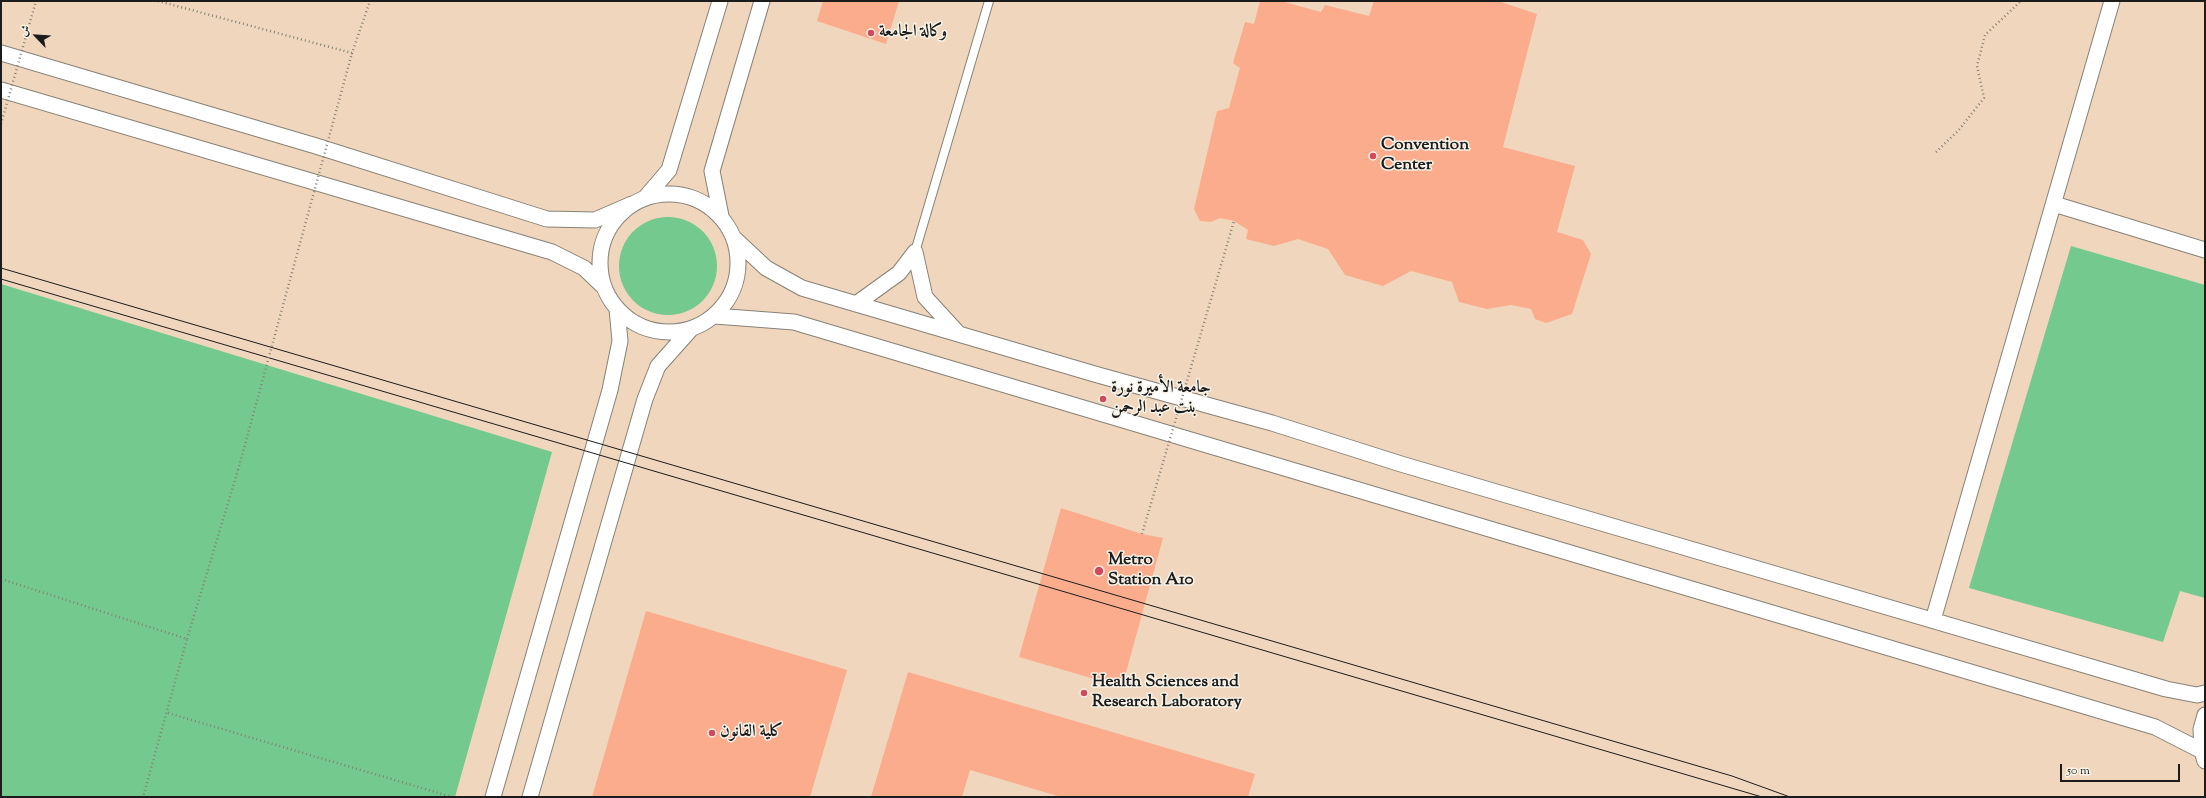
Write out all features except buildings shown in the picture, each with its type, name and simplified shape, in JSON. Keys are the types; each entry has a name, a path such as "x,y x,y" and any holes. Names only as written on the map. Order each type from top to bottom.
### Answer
{"street":[{"path":"604,287 600,264 604,241 615,220 639,201 669,170 720,1"},
{"path":"720,216 712,171 762,1"},
{"path":"1933,620 2112,1"},
{"path":"1,53 316,146 547,219 596,220 639,201 666,194 686,196 705,203 720,216 735,239 766,268 802,288 1272,423 1401,464 2166,689 2197,695 2205,693"},
{"path":"1,90 552,252 584,268 604,287 617,309 632,323 651,331 671,333 691,329 714,316 728,300 736,281 738,260 735,239"},
{"path":"2054,204 2205,250"},
{"path":"856,304 899,273 915,252"},
{"path":"915,252 925,297 959,334"},
{"path":"493,797 610,390 620,341 617,309"},
{"path":"714,316 794,322 2148,725 2203,756"},
{"path":"530,797 645,399 658,366 691,329"},
{"path":"2203,756 2201,729 2205,715"}],"lane":[{"path":"915,252 989,1"}],"path":[{"path":"1,124 36,1"},
{"path":"158,1 352,53"},
{"path":"143,797 168,713 187,639 238,470 352,53 370,1"},
{"path":"1936,152 1958,131 1984,98 1977,66 1985,35 2021,1"},
{"path":"1142,534 1234,221"},
{"path":"1,579 187,639"},
{"path":"168,713 452,797"}],"shaded area":[{"name":"جامعة الأميرة نورة بنت عبد الرحمن","path":"1,1 2205,1 2205,797 1,797"}],"green space":[{"path":"668,217 687,221 703,231 713,247 717,266 713,285 703,301 687,311 668,315 649,311 633,301 623,285 619,266 623,247 633,231 649,221"},
{"path":"2071,246 2205,285 2205,598 2180,591 2163,642 1969,588"},
{"path":"1,284 552,452 455,797 1,797"}],"tram line":[{"path":"1,268 1732,776 1790,797"},
{"path":"1,279 1762,797"}],"place":[{"name":"وكالة الجامعة","path":"871,33"},
{"name":"Convention Center","path":"1373,156"},
{"name":"جامعة الأميرة نورة بنت عبد الرحمن","path":"1103,399"},
{"name":"Metro Station A10","path":"1099,571"},
{"name":"Health Sciences and Research Laboratory","path":"1084,693"},
{"name":"كلية القانون","path":"712,733"}]}
